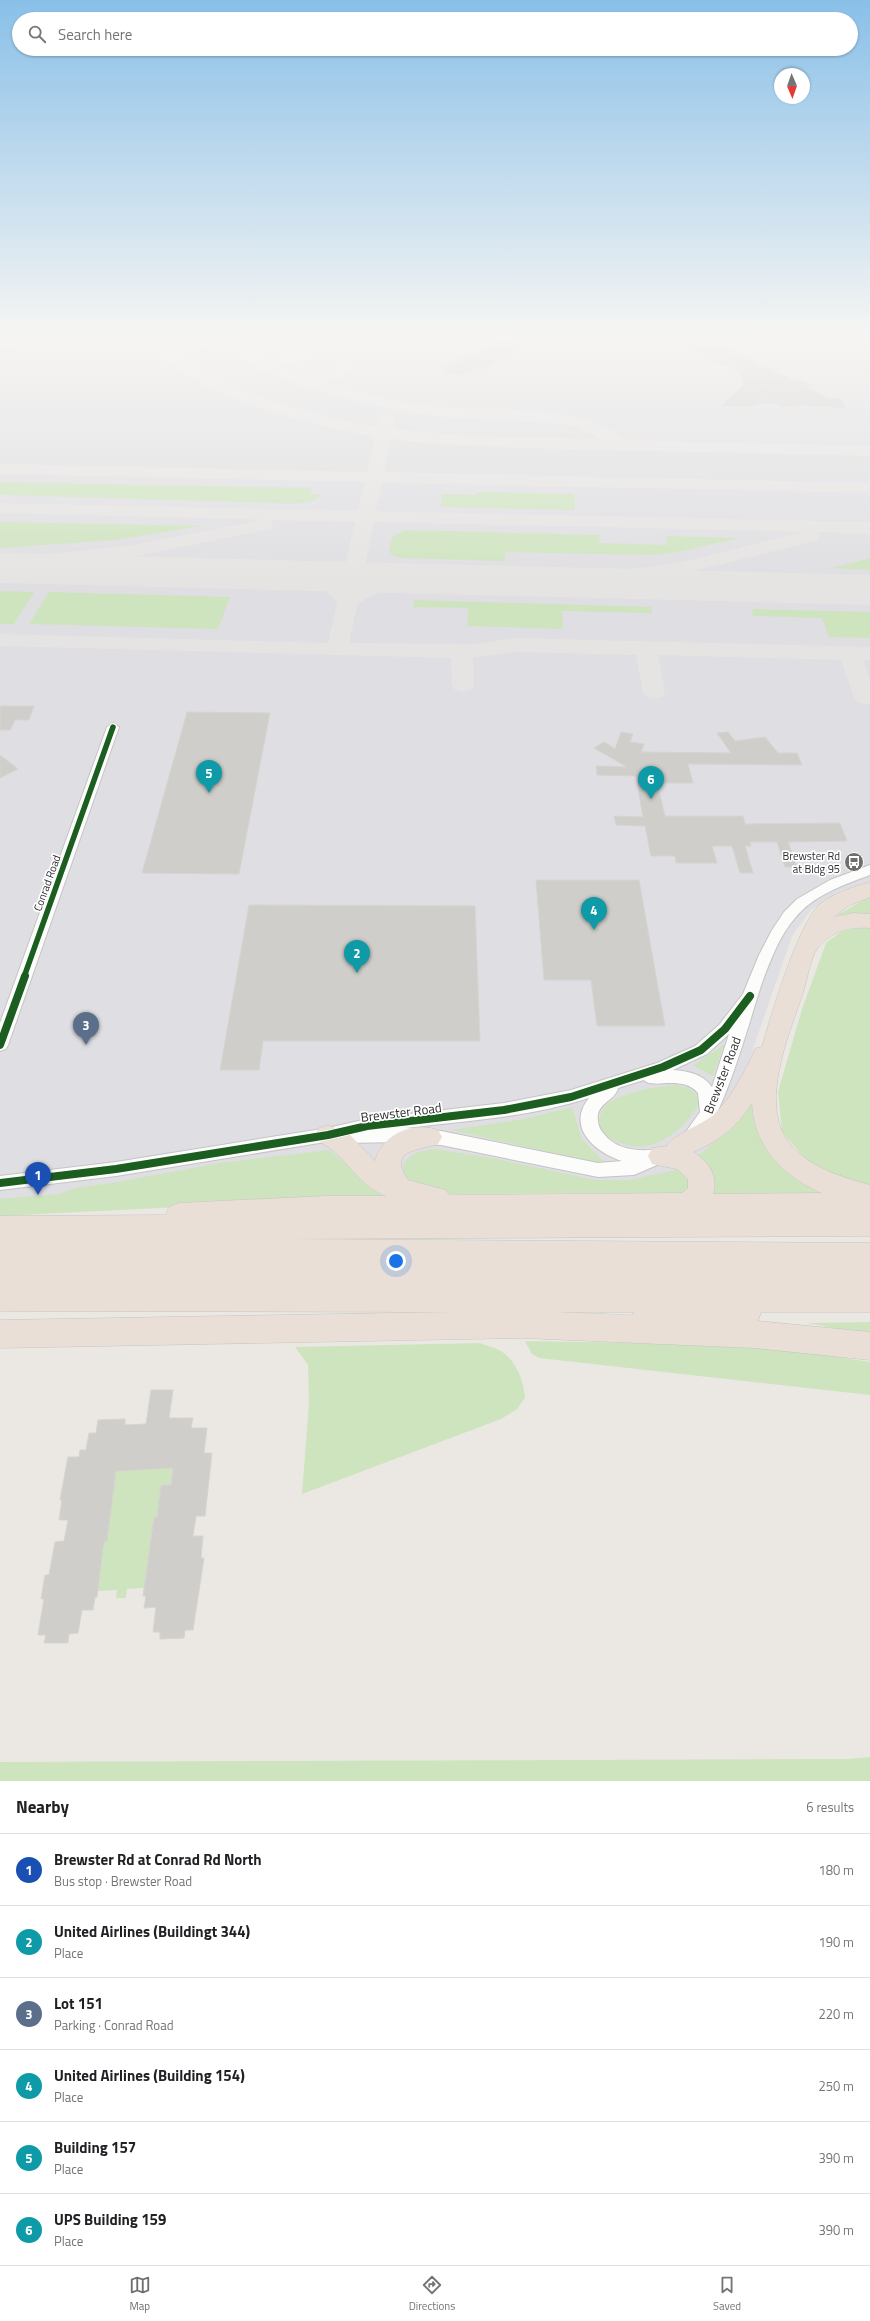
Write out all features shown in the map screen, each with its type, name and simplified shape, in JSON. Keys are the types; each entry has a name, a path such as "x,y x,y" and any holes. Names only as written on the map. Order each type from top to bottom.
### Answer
{"highway":[{"path":"870,889 840,901 824,912 814,929 781,1024 765,1095 765,1115 773,1137 789,1159 809,1174 834,1187 870,1196"},
{"path":"806,953 816,937 829,926 853,920 870,920"},
{"path":"670,1152 710,1134 734,1109 749,1085 781,1024"},
{"path":"328,1135 351,1151 378,1179 398,1188 437,1198 509,1206"},
{"path":"398,1188 393,1183 388,1171 390,1157 394,1150 398,1145 410,1139 429,1137"},
{"path":"670,1152 685,1161 700,1174 702,1187 700,1193 693,1202 681,1205"},
{"path":"88,1229 154,1216 260,1210 509,1206 870,1204"},
{"path":"0,1228 88,1229 870,1224"},
{"path":"329,1251 513,1242 741,1238 870,1238"},
{"path":"0,1249 870,1255"},
{"path":"0,1272 870,1277"},
{"path":"0,1287 268,1286 704,1276"},
{"path":"0,1298 870,1299"},
{"path":"522,1324 543,1320 781,1310 822,1299"},
{"path":"0,1334 522,1324 734,1333 820,1340 870,1346"}],"street":[{"name":"Conrad Road","path":"0,1045 113,727"},
{"name":"Brewster Road","path":"328,1135 429,1137 481,1145 598,1170 634,1168 670,1152 700,1128 721,1084 750,996 774,938 789,913 822,889 870,870"},
{"name":"Brewster Road","path":"0,1183 96,1172 231,1149 328,1135 367,1126 534,1105 584,1094 679,1061 708,1046 728,1026 750,996"},
{"path":"670,1152 622,1155 602,1144 593,1133 588,1120 593,1104 606,1090 625,1081 667,1076 692,1079 707,1092 708,1111"}],"shaded area":[{"path":"0,418 870,418 870,881 841,891 811,910 792,936 754,1046 745,1096 767,1158 638,1192 337,1194 0,1205"}],"green space":[{"path":"0,482 312,488 310,494 321,495 316,499 304,503 289,504 0,495"},
{"path":"477,492 574,494 575,510 441,507 442,494 476,495"},
{"path":"0,522 201,526 116,540 0,548"},
{"path":"406,530 600,535 599,543 668,545 666,536 739,538 678,552 652,555 505,552 504,561 402,558 394,556 389,552 392,537"},
{"path":"870,558 870,570 832,568"},
{"path":"0,591 34,592 14,624 0,624"},
{"path":"49,592 230,597 218,629 29,624"},
{"path":"414,600 651,607 652,613 562,611 563,629 467,626 468,608 413,607"},
{"path":"752,609 870,612 870,638 829,637 822,618 753,616"},
{"path":"870,896 870,915 837,915"},
{"path":"863,927 870,928 870,1187 813,1168 782,1132 778,1092 802,1009 826,943 842,931"},
{"path":"724,1045 713,1076 693,1065"},
{"path":"678,1085 690,1089 696,1094 698,1106 683,1126 662,1141 647,1146 638,1147 619,1143 604,1133 600,1125 600,1117 604,1108 610,1102 639,1091"},
{"path":"759,1089 760,1124 825,1192 825,1195 713,1198 696,1157 732,1128"},
{"path":"572,1107 582,1139 605,1163 589,1161 451,1130 524,1119"},
{"path":"435,1149 491,1158 596,1180 630,1180 679,1169 694,1182 680,1197 626,1193 451,1194 434,1192 406,1181 408,1180 404,1173 403,1166 405,1161 422,1151"},
{"path":"329,1150 385,1197 0,1216 0,1199 59,1194 75,1188 112,1183 220,1163"},
{"path":"870,1322 870,1335 807,1323"},
{"path":"525,1341 759,1345 864,1361 870,1362 870,1395 539,1358 532,1354"},
{"path":"480,1343 501,1351 515,1366 521,1378 525,1398 517,1409 501,1419 302,1494 309,1403 308,1365 295,1347"},
{"path":"156,1467 183,1468 183,1474 172,1474 171,1485 161,1485 157,1517 154,1517 144,1588 127,1589 126,1598 116,1598 117,1590 98,1591 104,1541 107,1540 110,1518 94,1470 155,1469"},
{"path":"870,1757 870,1781 0,1781 0,1762 848,1759"}],"building":[{"path":"0,706 34,706 29,720 15,720 10,730 0,730"},
{"path":"187,712 270,713 239,874 142,873"},
{"path":"621,732 633,734 630,742 644,744 641,752 731,753 717,733 728,732 735,741 765,737 778,753 797,753 802,765 688,764 693,783 657,783 665,816 743,816 745,824 840,823 847,841 788,842 797,867 785,867 777,842 750,842 751,846 745,846 753,873 740,873 732,846 712,846 717,863 676,863 675,856 651,856 645,826 616,825 614,816 643,817 636,776 597,775 596,766 627,767 594,748 604,742 615,749"},
{"path":"0,755 18,769 0,778"},
{"path":"536,880 639,880 665,1026 597,1026 591,980 544,980"},
{"path":"249,905 475,906 480,1041 263,1041 259,1070 220,1070"},
{"path":"151,1390 173,1390 169,1418 193,1418 191,1428 207,1428 204,1453 212,1453 205,1516 196,1516 193,1536 203,1536 201,1558 204,1558 193,1630 185,1630 184,1638 160,1639 160,1632 153,1632 156,1607 144,1608 146,1596 143,1596 154,1517 157,1517 161,1485 171,1485 173,1468 116,1471 107,1541 104,1541 97,1597 95,1597 93,1610 82,1610 78,1633 69,1634 68,1643 44,1643 46,1635 38,1635 44,1599 41,1599 45,1575 49,1575 55,1542 64,1541 68,1520 59,1520 62,1500 60,1500 68,1457 79,1457 80,1450 86,1450 89,1433 96,1433 98,1420 125,1419 125,1425 146,1424"}],"taxiway":[{"path":"313,418 384,433"},
{"path":"384,433 387,418"},
{"path":"554,418 583,424 601,431 617,442"},
{"path":"374,477 384,433"},
{"path":"384,433 425,438 520,443 870,451"},
{"path":"0,469 374,477"},
{"path":"366,516 374,477"},
{"path":"374,477 870,488"},
{"path":"0,508 366,516"},
{"path":"347,604 366,516"},
{"path":"366,516 870,528"},
{"path":"0,565 127,552 264,525"},
{"path":"540,582 632,575 682,568 811,536"},
{"path":"285,575 321,581 337,589 347,604"},
{"path":"347,604 362,592 370,588 416,578"},
{"path":"337,649 347,604"},
{"path":"0,640 337,649"},
{"path":"337,649 431,652 475,651 515,645 646,648"},
{"path":"646,648 849,653"},
{"path":"646,648 654,692"},
{"path":"462,652 463,685"},
{"path":"849,653 870,654"},
{"path":"849,653 866,698"}],"runway":[{"path":"0,568 870,590"}],"cycle path":[{"path":"0,1045 113,727"},
{"path":"0,1183 116,1169 238,1148 328,1135 367,1126 504,1110 571,1097 663,1067 701,1050 725,1029 750,996"}],"place":[{"name":"Building 157","path":"209,793"},
{"name":"UPS Building 159","path":"651,799"},
{"name":"Brewster Rd at Bldg 95","path":"854,862"},
{"name":"United Airlines (Building 154)","path":"594,930"},
{"name":"United Airlines (Buildingt 344)","path":"357,973"},
{"name":"Lot 151","path":"86,1045"},
{"name":"Brewster Rd at Conrad Rd North","path":"38,1195"}]}
